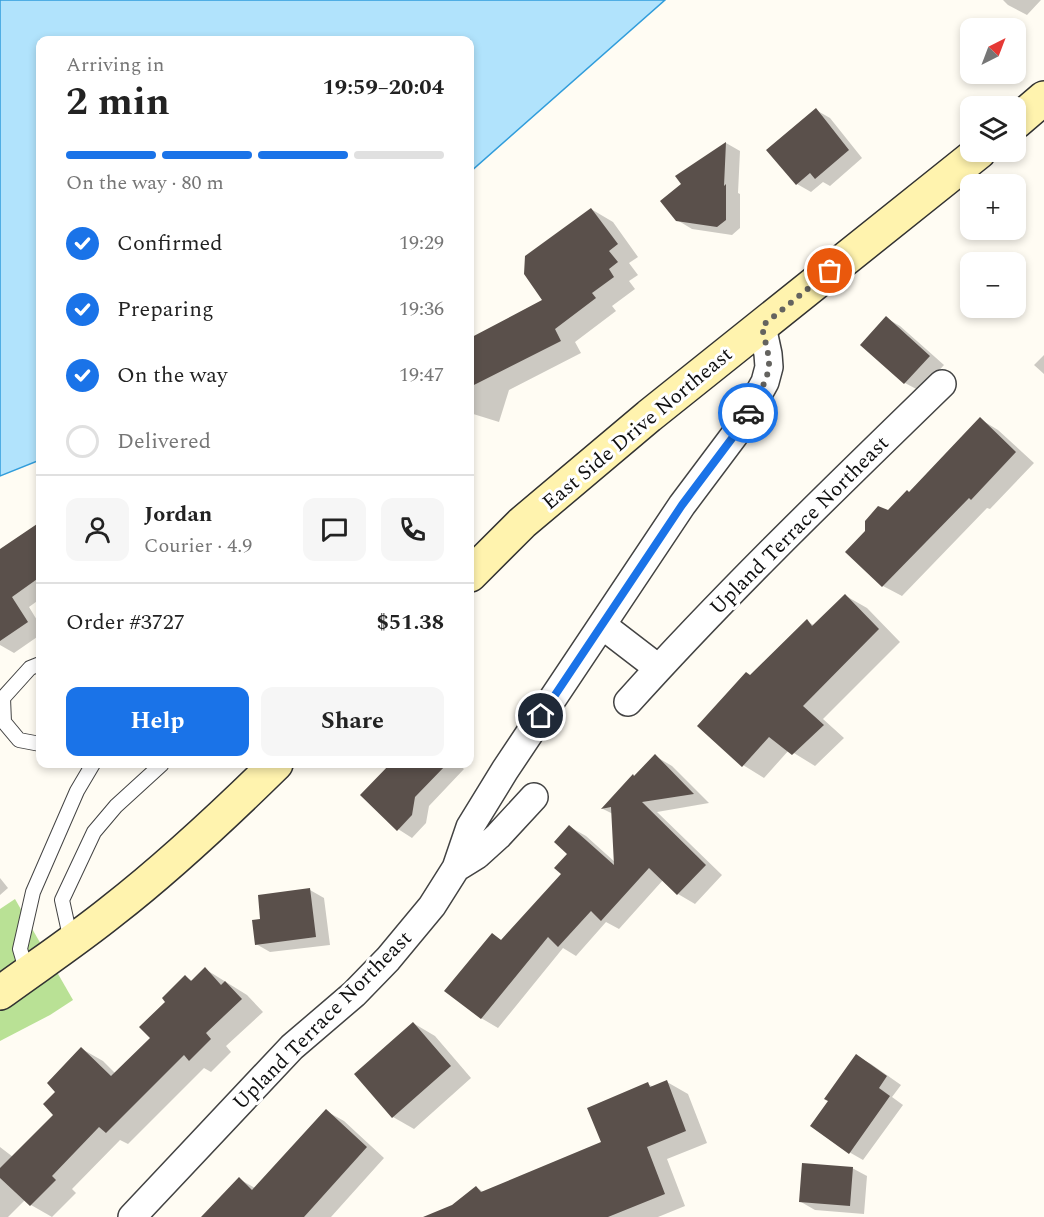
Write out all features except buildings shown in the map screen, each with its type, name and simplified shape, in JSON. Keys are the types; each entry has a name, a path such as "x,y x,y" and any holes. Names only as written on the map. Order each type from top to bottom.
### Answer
{"main road":[{"path":"1026,113 1044,98"},
{"name":"East Side Drive Northeast","path":"474,571 522,523 649,416 967,162"},
{"path":"0,993 112,912 238,801 272,768"}],"street":[{"path":"456,868 470,827 505,770 682,505 739,429 765,382 769,367 762,326"},
{"name":"Upland Terrace Northeast","path":"628,702 764,558 942,384"},
{"path":"602,625 658,668"},
{"name":"Upland Terrace Northeast","path":"132,1217 292,1047 354,994 388,959 432,906 456,868 477,855 534,797"}],"lane":[{"path":"36,666 30,668 3,698 4,722 19,740 36,743"},
{"path":"27,973 20,950 33,892 77,791 91,768"},
{"path":"71,941 62,900 94,832 116,806 158,768"}],"green space":[{"path":"15,899 73,1000 50,1015 0,1041 0,909"}],"water":[{"path":"0,0 665,0 474,168 474,36 36,36 36,462 0,476"}],"way so far":[{"path":"748,413 765,382 769,367 762,326 830,271"}],"route":[{"path":"541,716 682,505 739,429 748,413"}]}
